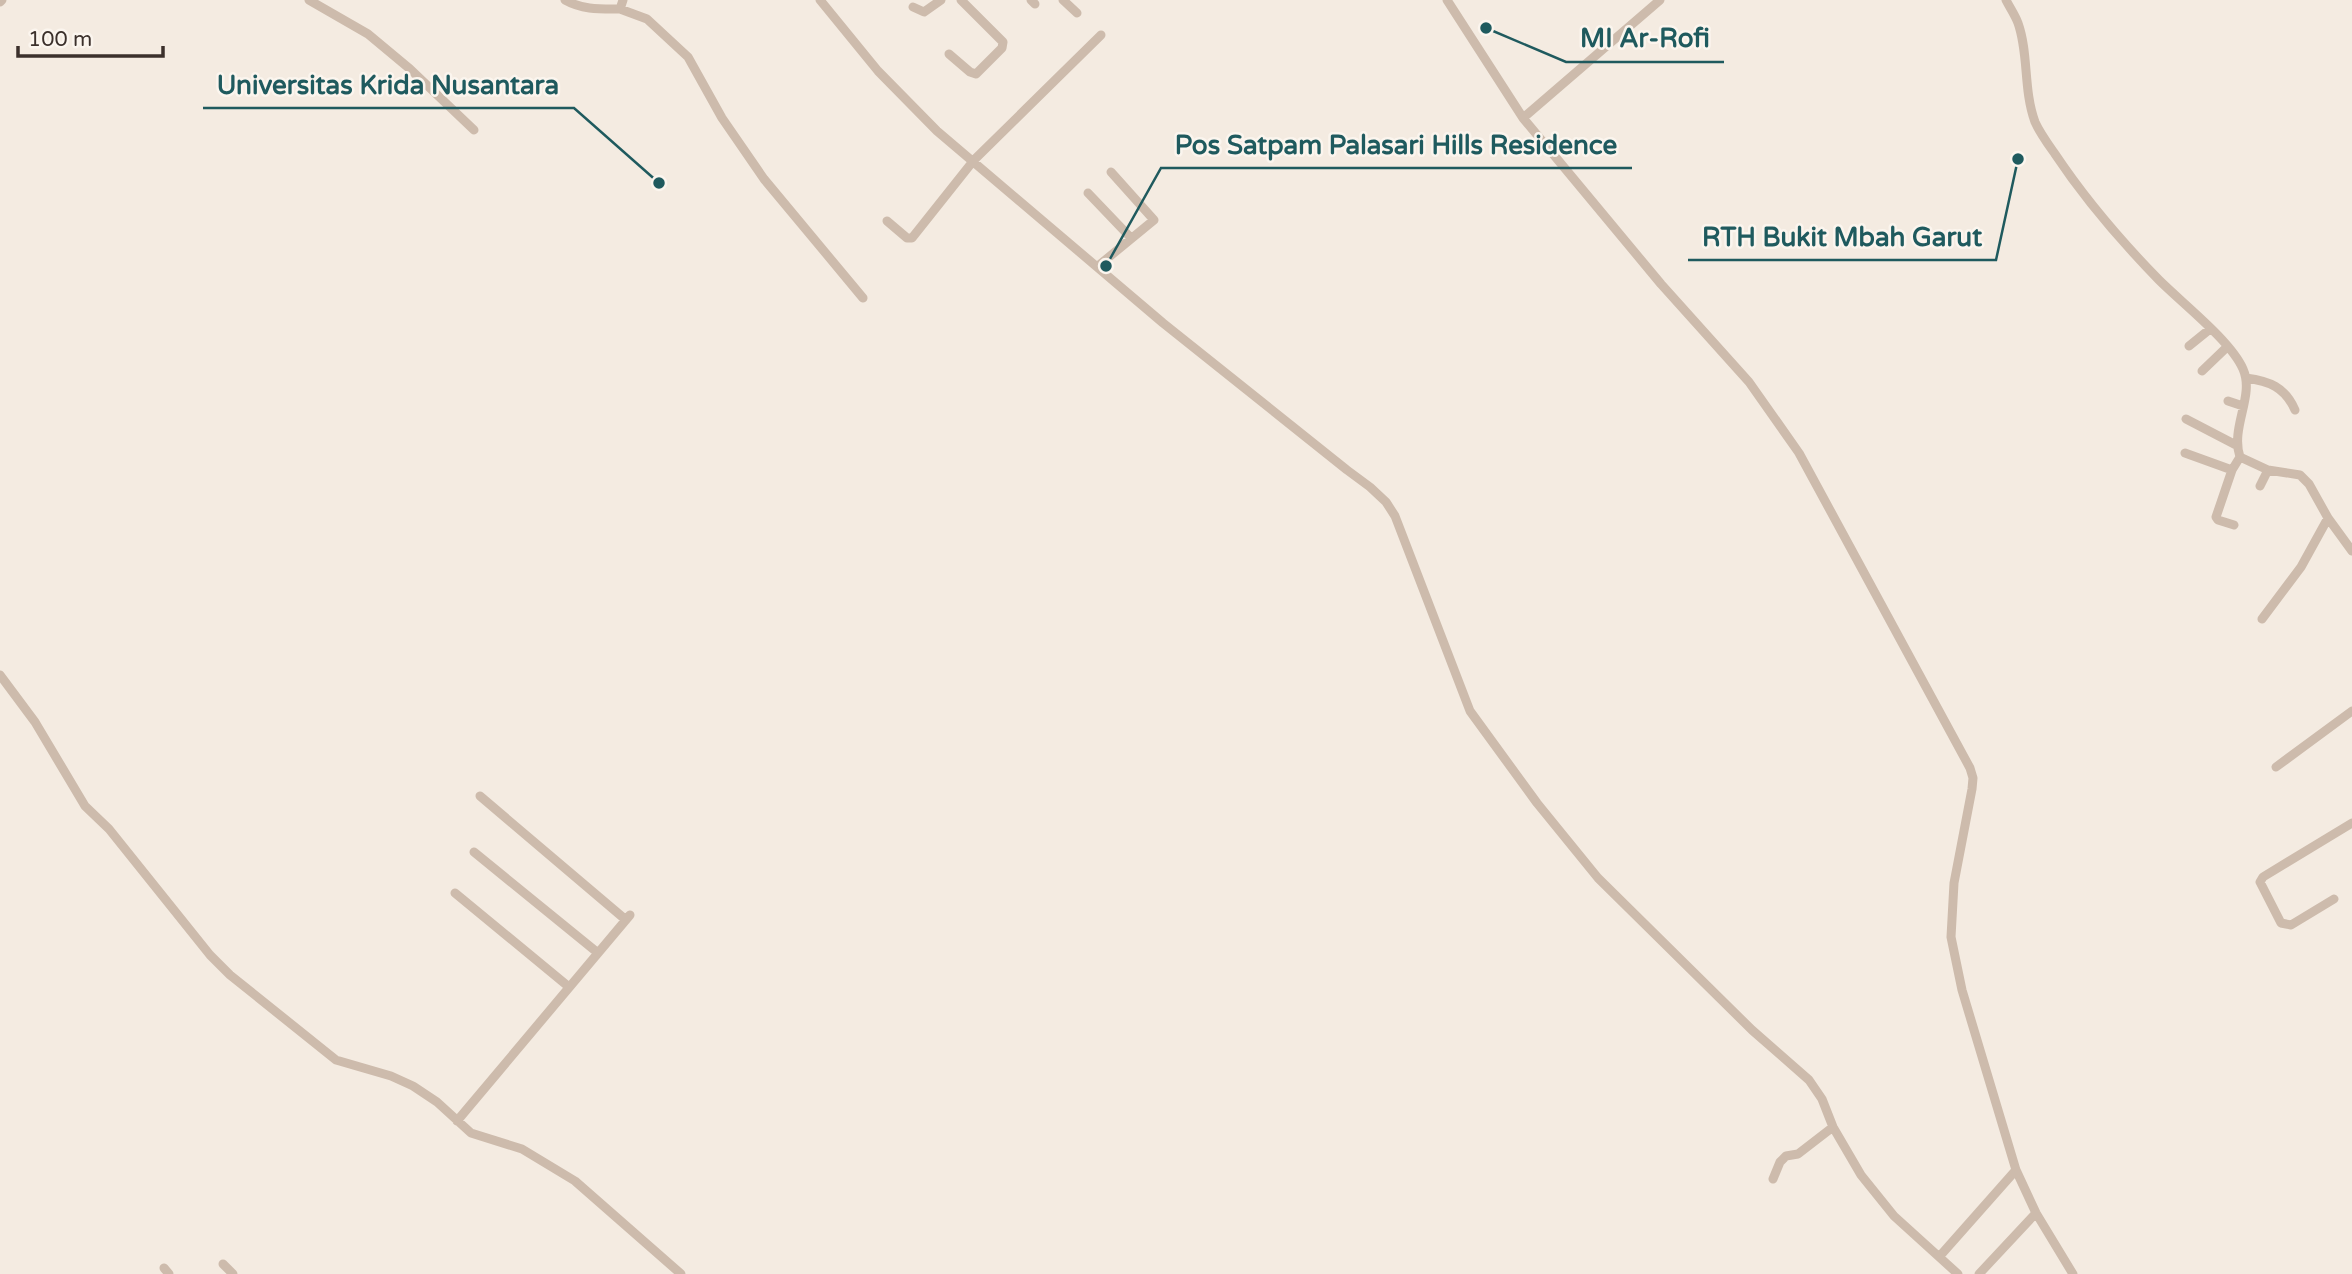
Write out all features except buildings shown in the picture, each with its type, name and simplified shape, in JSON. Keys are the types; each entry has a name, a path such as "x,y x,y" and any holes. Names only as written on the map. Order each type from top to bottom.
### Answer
{"street":[{"path":"309,0 368,34 410,69 474,130"},
{"path":"565,0 591,9 622,4 647,19 688,57 722,118 764,179 863,298"},
{"path":"820,0 871,63 937,131 1163,323 1386,502 1409,549 1470,711 1537,803 1598,878 1752,1030 1808,1080 1822,1099 1833,1127 1861,1175 1894,1216 1958,1274"},
{"path":"913,7 925,12 942,0"},
{"path":"949,54 976,74 1002,47 1003,41 961,0"},
{"path":"1063,0 1077,13"},
{"path":"1447,0 1523,118 1661,284 1749,383 1799,453 1813,474 1970,768 1972,789 1955,883 1951,937 1962,990 2016,1170 2036,1213 2073,1274"},
{"path":"1523,118 1660,0"},
{"path":"2006,0 2018,23 2029,100 2036,124 2044,137 2078,189 2129,248 2236,357 2246,378 2236,445 2240,457 2268,470 2300,475 2309,484 2352,551"},
{"path":"887,221 907,238 912,238 974,160 1101,35"},
{"path":"1098,266 1154,218 1111,172"},
{"path":"1088,193 1131,238"},
{"path":"2189,346 2210,329"},
{"path":"2202,371 2227,347"},
{"path":"2246,378 2273,384 2282,389 2290,397 2295,410"},
{"path":"2228,401 2243,406"},
{"path":"2186,419 2236,445"},
{"path":"2185,453 2232,470"},
{"path":"2234,525 2216,517 2232,470 2240,457"},
{"path":"2260,486 2268,470"},
{"path":"2262,619 2301,567 2329,518"},
{"path":"0,675 35,722 85,806 105,825 211,956 230,975 336,1060 391,1076 413,1086 438,1102 471,1133 522,1149 575,1181 681,1274"},
{"path":"2276,767 2352,711"},
{"path":"457,1121 628,918 480,796"},
{"path":"2334,898 2291,925 2286,925 2281,923 2260,882 2263,877 2352,823"},
{"path":"474,852 598,953"},
{"path":"455,893 569,987"},
{"path":"1773,1179 1780,1162 1786,1156 1798,1154 1833,1127"},
{"path":"1939,1257 2016,1170"},
{"path":"1979,1274 2036,1213"},
{"path":"223,1264 233,1274"}],"place":[{"name":"MI Ar-Rofi","path":"1486,28"},
{"name":"RTH Bukit Mbah Garut","path":"2018,159"},
{"name":"Universitas Krida Nusantara","path":"659,183"},
{"name":"Pos Satpam Palasari Hills Residence","path":"1106,266"}]}
